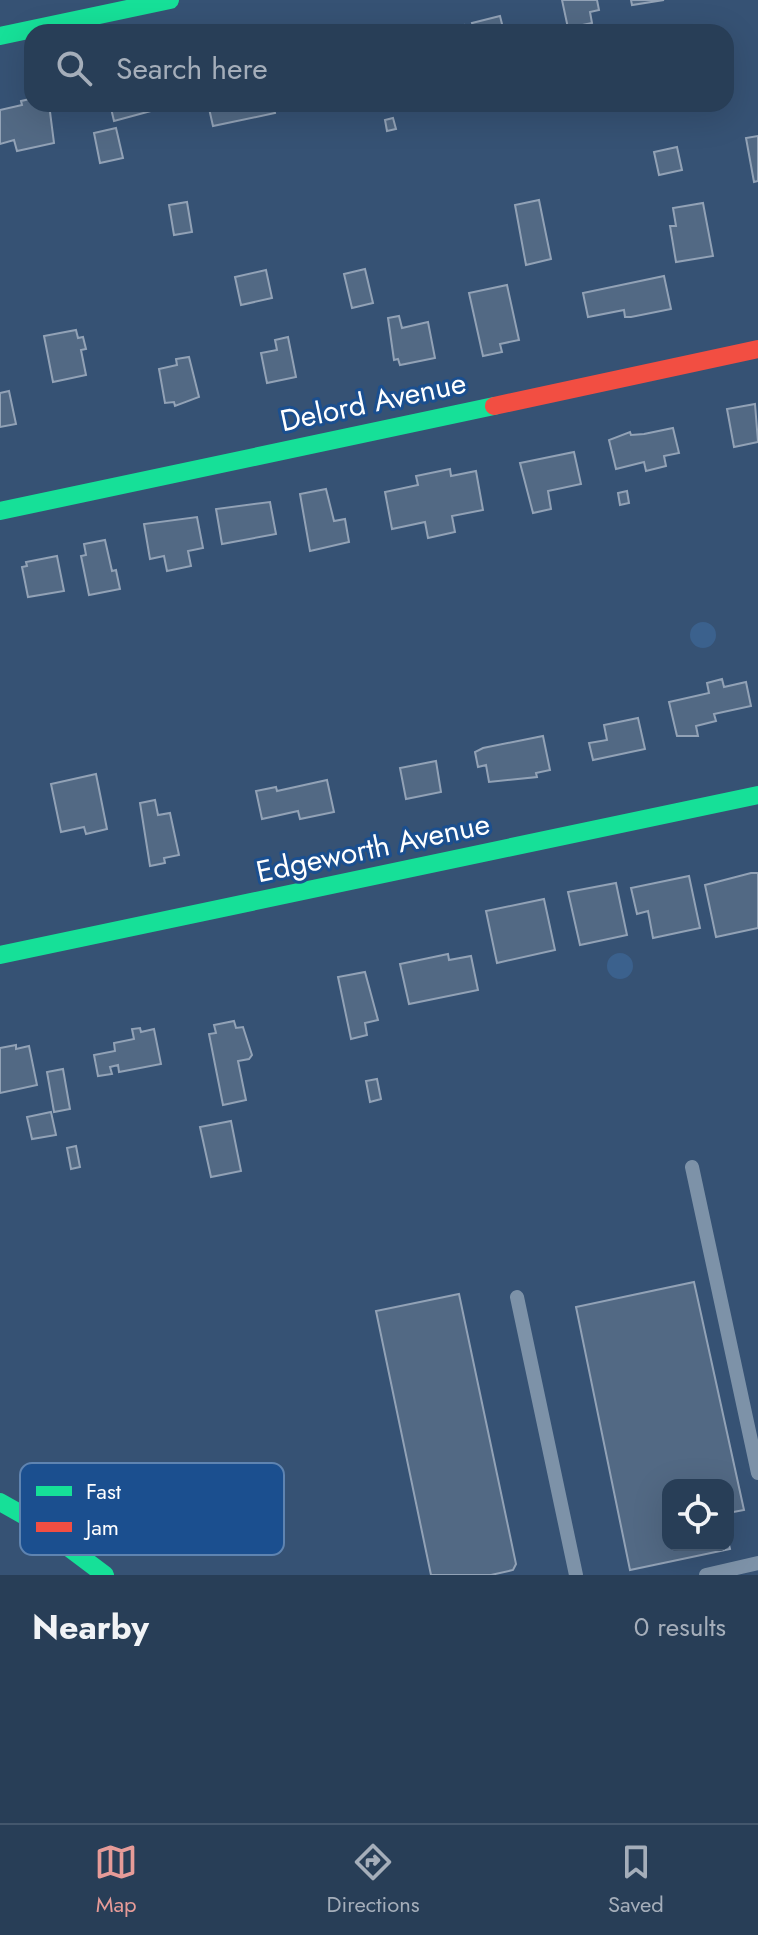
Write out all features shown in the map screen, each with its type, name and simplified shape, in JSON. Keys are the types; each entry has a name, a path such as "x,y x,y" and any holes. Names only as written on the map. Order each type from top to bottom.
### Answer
{"street":[{"path":"57,24 170,0"},
{"path":"0,36 24,31"},
{"name":"Delord Avenue","path":"0,511 758,349"},
{"name":"Edgeworth Avenue","path":"0,955 758,795"},
{"path":"0,1502 20,1513"},
{"path":"78,1555 105,1575"}],"lane":[{"path":"692,1167 758,1473"},
{"path":"517,1297 576,1575"},
{"path":"706,1575 758,1563"}],"water":[{"path":"703,622 712,626 716,635 712,644 703,648 694,644 690,635 694,626"},
{"path":"620,953 629,957 633,966 629,975 620,979 611,975 607,966 611,957"}],"building":[{"path":"562,0 597,0 599,10 590,12 592,23 567,24"},
{"path":"631,0 664,0 632,5"},
{"path":"500,16 502,24 472,24"},
{"path":"24,100 24,112 50,112 54,143 17,151 14,140 0,144 0,110 22,105 21,101"},
{"path":"112,112 147,112 114,121"},
{"path":"210,112 275,113 213,126"},
{"path":"393,118 396,129 387,131 385,120"},
{"path":"116,128 123,158 100,163 94,133"},
{"path":"758,136 758,181 754,182 746,138"},
{"path":"677,147 682,170 659,175 654,152"},
{"path":"539,200 551,259 526,265 515,205"},
{"path":"187,202 192,232 174,235 169,205"},
{"path":"703,203 713,256 676,262 670,226 676,226 673,208"},
{"path":"365,269 373,303 352,308 344,274"},
{"path":"266,270 272,298 241,305 235,277"},
{"path":"664,276 671,309 631,317 625,317 624,310 588,317 583,293"},
{"path":"507,285 519,340 500,344 502,352 483,356 469,293"},
{"path":"399,316 402,328 428,322 435,358 400,365 398,359 394,360 388,318"},
{"path":"76,330 78,338 83,337 86,349 81,350 86,375 53,382 44,336"},
{"path":"288,337 296,377 267,383 261,353 277,350 275,340"},
{"path":"189,357 199,397 175,406 174,402 165,403 159,369 177,365 176,359"},
{"path":"9,391 16,424 0,427 0,393"},
{"path":"755,404 758,442 734,447 727,409"},
{"path":"673,428 679,453 664,456 666,466 646,471 644,462 616,469 609,440 630,432 631,435 644,434"},
{"path":"574,452 581,484 548,491 551,509 533,513 520,463"},
{"path":"450,469 451,476 476,471 483,510 452,516 455,532 428,538 425,522 392,529 385,492 418,485 416,476"},
{"path":"326,489 334,521 345,519 349,542 310,551 300,494"},
{"path":"627,491 629,503 620,505 618,493"},
{"path":"270,502 276,534 222,544 216,509"},
{"path":"197,517 203,548 188,551 191,566 167,571 164,556 150,559 144,524"},
{"path":"105,540 120,589 89,595 81,556 86,555 84,544"},
{"path":"57,556 64,591 28,597 22,567 27,566 26,562"},
{"path":"722,679 724,687 746,682 751,706 714,714 716,721 696,726 698,736 677,736 669,702 709,693 707,683"},
{"path":"638,718 645,749 593,760 589,743 607,740 604,725"},
{"path":"543,736 550,770 536,773 537,777 489,782 486,765 478,767 475,752 483,748"},
{"path":"436,761 441,792 406,799 400,768"},
{"path":"96,774 107,829 86,834 84,827 61,832 51,784"},
{"path":"327,780 334,812 300,819 298,811 262,819 256,791 276,787 277,791"},
{"path":"155,800 158,815 170,813 179,855 164,858 165,863 150,866 140,803"},
{"path":"758,873 758,928 716,937 705,885"},
{"path":"689,876 700,928 653,938 648,911 637,914 631,888"},
{"path":"616,883 627,935 580,945 568,892"},
{"path":"544,899 555,950 497,963 486,911"},
{"path":"448,954 449,960 471,956 478,990 409,1004 400,964"},
{"path":"365,972 378,1020 365,1023 367,1035 351,1039 338,977"},
{"path":"234,1021 236,1028 243,1027 252,1055 249,1059 238,1061 246,1100 223,1105 209,1034 216,1033 214,1025"},
{"path":"140,1028 141,1032 154,1029 161,1064 119,1072 118,1065 110,1067 112,1074 98,1076 94,1055 115,1051 114,1043 134,1039 132,1029"},
{"path":"16,1045 16,1049 29,1046 37,1085 0,1093 0,1048"},
{"path":"63,1069 70,1109 54,1112 47,1072"},
{"path":"377,1079 381,1099 370,1102 366,1081"},
{"path":"51,1112 56,1135 32,1139 27,1117"},
{"path":"231,1121 241,1171 211,1177 200,1127"},
{"path":"76,1146 80,1167 71,1169 67,1148"},
{"path":"694,1282 744,1510 734,1512 734,1479 662,1479 662,1551 720,1551 630,1570 576,1307"},
{"path":"459,1294 516,1564 513,1570 491,1575 431,1575 376,1311"}],"traffic: fast":[{"path":"57,24 170,0"},
{"path":"0,36 24,31"},
{"path":"0,511 494,406"},
{"path":"0,955 758,795"},
{"path":"0,1502 20,1513"},
{"path":"78,1555 105,1575"}],"traffic: jam":[{"path":"494,406 758,349"}]}
